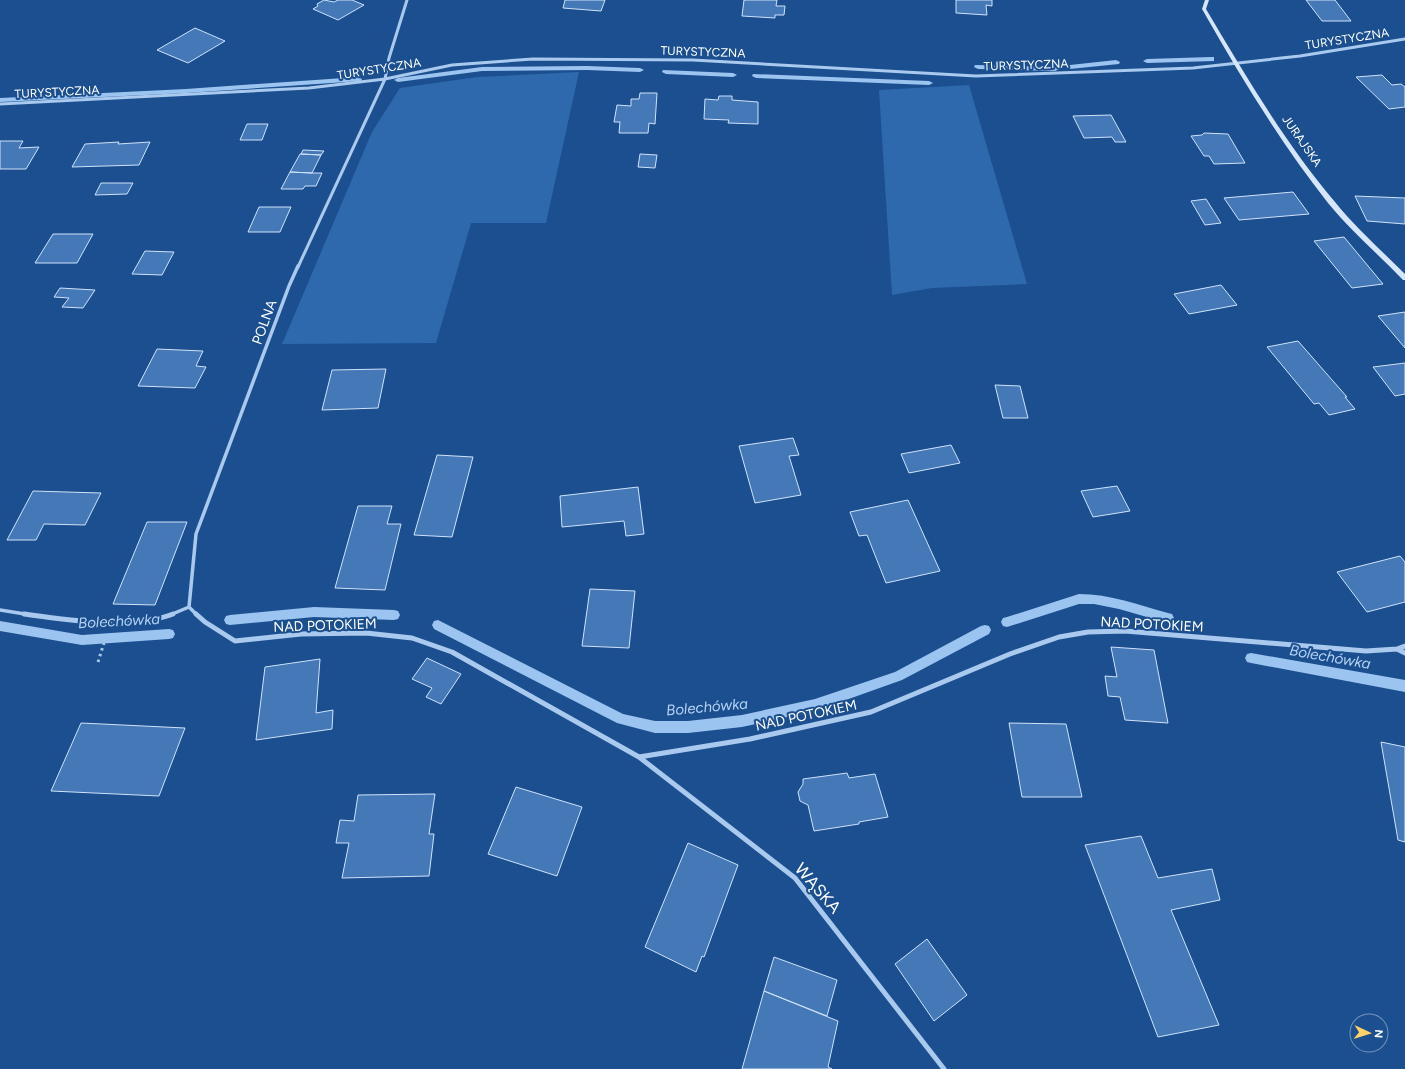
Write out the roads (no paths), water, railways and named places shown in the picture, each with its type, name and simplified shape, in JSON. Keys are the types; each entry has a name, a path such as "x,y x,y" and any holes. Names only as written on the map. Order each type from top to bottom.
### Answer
{"street":[{"name":"POLNA","path":"189,607 196,534 289,286 385,79 389,58 407,0"},
{"name":"JURAJSKA","path":"1207,0 1204,9 1236,64 1332,202 1405,278"},
{"name":"TURYSTYCZNA","path":"0,104 309,88 385,79 452,65 533,59 693,60 976,76 1193,68 1300,56 1405,39"},
{"path":"0,610 75,621 109,622 163,617 189,607"},
{"name":"NAD POTOKIEM","path":"189,607 205,622 235,641 301,634 366,633 412,638 452,652 639,757 750,739 871,712 1010,654 1059,637 1088,632 1125,631 1366,651 1397,649 1405,646"},
{"path":"1397,649 1405,653"},
{"name":"WĄSKA","path":"639,757 795,878 944,1069"}],"waterway":[{"path":"1147,61 1211,59"},
{"path":"1070,67 1116,62"},
{"path":"978,67 1055,69"},
{"path":"398,80 482,69 587,68 640,70"},
{"path":"666,72 733,75"},
{"path":"756,76 929,83"},
{"path":"0,100 186,91 358,79"},
{"name":"Bolechówka","path":"1007,622 1079,599 1094,599 1119,604 1168,618"},
{"name":"Bolechówka","path":"230,620 314,612 394,615"},
{"name":"Bolechówka","path":"438,625 621,719 655,727 688,727 742,721 815,705 898,676 985,630"},
{"name":"Bolechówka","path":"0,626 82,640 169,634"},
{"name":"Bolechówka","path":"1251,658 1405,686"}]}
